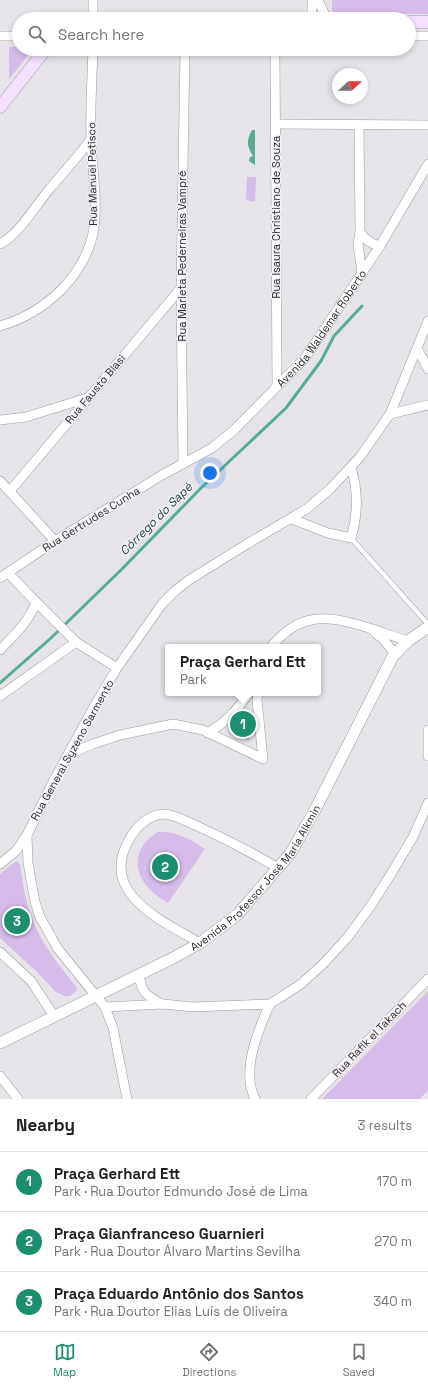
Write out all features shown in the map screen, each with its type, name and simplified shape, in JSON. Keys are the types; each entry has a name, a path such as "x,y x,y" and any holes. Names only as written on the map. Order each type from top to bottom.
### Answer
{"main road":[{"path":"416,22 428,22"},
{"path":"0,107 40,56"}],"street":[{"path":"93,0 93,12"},
{"path":"312,0 312,12"},
{"path":"318,0 323,12"},
{"path":"0,36 12,36"},
{"path":"416,36 428,36"},
{"name":"Rua Manuel Petisco","path":"0,326 34,311 49,301 66,285 81,265 90,245 94,227 95,192 91,139 93,56"},
{"name":"Rua Marieta Pederneiras Vampré","path":"183,464 180,288 185,56"},
{"name":"Rua Isaura Christiano de Souza","path":"275,56 277,386"},
{"path":"275,124 428,125"},
{"path":"359,124 360,232 358,244 362,274"},
{"path":"0,244 11,236 77,158 91,139"},
{"name":"Avenida Waldemar Roberto","path":"183,464 212,448 234,430 305,358 380,246 428,164"},
{"path":"360,232 366,241 380,246"},
{"name":"Rua Fausto Blasi","path":"10,491 180,288"},
{"name":"Rua General Syzeno Sarmento","path":"0,864 16,851 26,835 95,705 117,668 162,604 175,590 247,544 292,519 308,508 330,489 351,467 360,457 390,414 428,321"},
{"path":"417,348 428,369"},
{"path":"0,420 26,416 87,398"},
{"path":"390,414 428,405"},
{"name":"Rua Gertrudes Cunha","path":"0,578 162,474 183,464"},
{"path":"292,519 328,533 351,538 356,522 356,498 351,467"},
{"path":"0,481 55,542"},
{"path":"8,573 73,639 117,668"},
{"path":"0,650 22,627 33,612 36,602"},
{"path":"274,644 282,635 301,623 322,619 336,620 369,628 408,641"},
{"name":"Avenida Professor José Maria Alkmin","path":"0,1043 173,958 200,943 237,915 290,854 310,819 395,654 428,625"},
{"path":"369,628 383,639 395,654"},
{"path":"0,696 73,639"},
{"path":"208,733 222,724 241,705 247,696"},
{"path":"69,754 120,735 173,724 203,730 263,759 258,696"},
{"path":"428,730 428,756"},
{"path":"105,1007 163,1004 193,1007 270,1004 301,984 323,964 347,938 392,874 413,837 428,803"},
{"path":"200,943 147,911 135,901 128,892 121,871 121,861 127,843 137,828 145,820 164,814 180,818 220,836 278,868"},
{"path":"26,835 28,863 35,902 40,917 58,949 76,973 98,996 105,1007 113,1028 127,1099"},
{"path":"0,952 31,981 54,1016"},
{"path":"139,975 143,992 147,996 163,1004"},
{"name":"Rua Rafik el Takach","path":"311,1099 428,979"},
{"path":"252,1098 250,1079 251,1060 260,1025 270,1004"},
{"path":"0,1076 18,1099"}],"lane":[{"path":"351,538 428,625"}],"shaded area":[{"path":"332,0 428,0 428,14 416,14 416,12 332,12"},
{"path":"9,47 12,47 12,56 27,56 9,79"},
{"path":"252,130 255,130 255,165 249,161 250,157 253,156 249,149 248,143"},
{"path":"247,177 256,177 255,202 246,200"},
{"path":"247,714 249,741 230,731"},
{"path":"158,832 183,836 205,849 168,903 148,888 141,878 138,863 138,856 141,849 151,837"},
{"path":"16,861 20,864 26,898 37,930 50,953 77,988 76,991 70,996 65,996 56,992 36,971 0,938 0,874"},
{"path":"428,991 428,1091 419,1099 322,1099"}],"waterway":[{"name":"Córrego do Sapé","path":"0,683 51,638 122,569 201,488 286,408 321,361 334,336 362,306"}],"place":[{"name":"Praça Gerhard Ett","path":"243,724"},
{"name":"Praça Gianfranceso Guarnieri","path":"165,867"},
{"name":"Praça Eduardo Antônio dos Santos","path":"17,921"}]}
